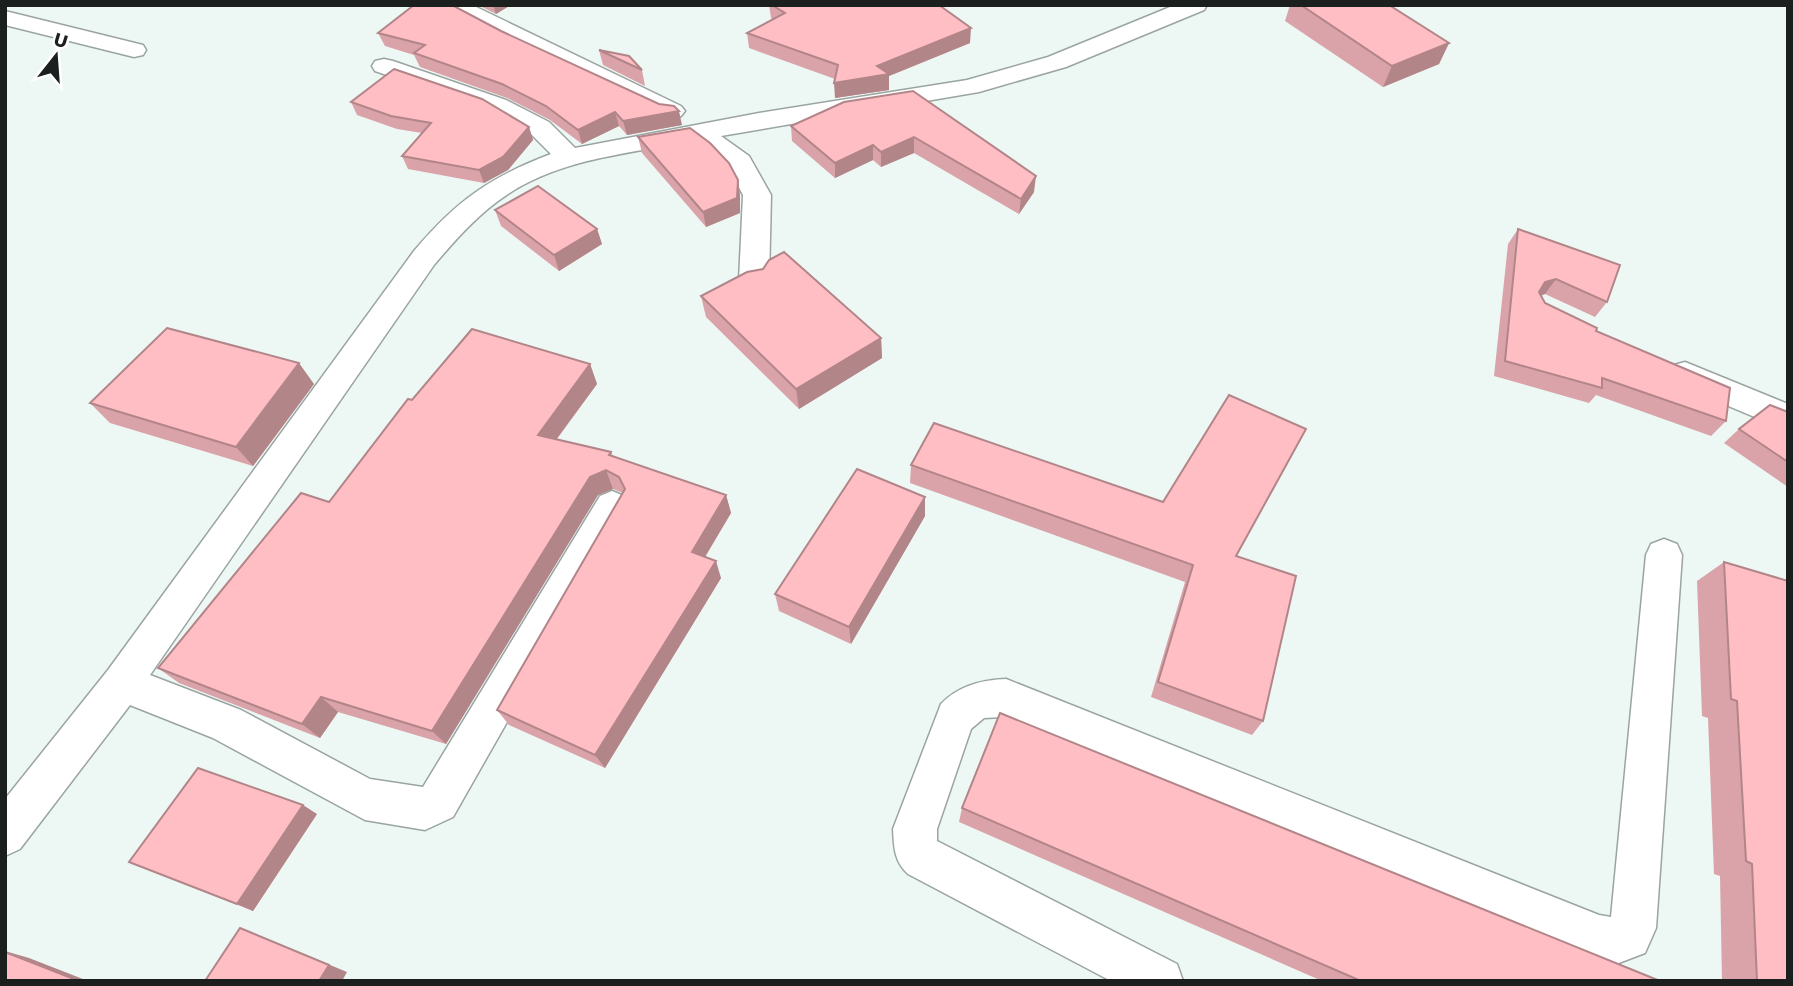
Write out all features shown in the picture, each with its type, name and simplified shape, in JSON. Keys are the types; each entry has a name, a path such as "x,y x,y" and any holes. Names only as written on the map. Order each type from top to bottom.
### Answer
{"street":[{"path":"453,5 672,111"},
{"path":"5,834 122,683 416,269 442,237 475,204 522,175 569,157 699,132 970,87 1057,62 1196,5"},
{"path":"5,18 134,50"},
{"path":"384,66 497,105 540,128 569,157"},
{"path":"699,132 739,162 757,195 754,281"},
{"path":"1654,360 1788,418"},
{"path":"122,683 227,724 365,799 425,809 438,802 612,506"},
{"path":"1160,981 924,858 916,851 915,828 955,718 965,706 983,698 1006,698 1586,932 1616,940 1629,937 1633,928 1664,555"}],"building":[{"path":"414,5 452,5 501,31 659,104 674,106 679,111 623,121 615,112 578,130 546,106 502,84 414,53 425,45 378,33"},
{"path":"772,5 939,5 971,28 877,66 889,74 834,83 838,65 747,33 785,13"},
{"path":"1301,5 1389,5 1449,43 1392,66"},
{"path":"599,50 629,56 642,70"},
{"path":"394,69 482,99 529,127 503,157 479,170 402,156 431,123 391,116 351,102"},
{"path":"913,91 1036,176 1021,199 914,137 881,152 873,145 835,163 791,126 844,102"},
{"path":"690,128 710,143 729,163 738,180 737,198 703,212 638,137"},
{"path":"538,186 597,229 554,255 495,210"},
{"path":"1518,229 1620,265 1607,302 1556,279 1545,282 1539,292 1545,303 1597,328 1596,331 1730,388 1726,421 1602,378 1602,388 1505,361"},
{"path":"784,252 881,338 796,389 701,296 747,272 763,269 769,260"},
{"path":"167,328 299,363 236,447 90,403"},
{"path":"472,329 590,364 538,435 611,452 609,455 726,495 692,552 716,561 595,755 497,710 625,489 619,477 606,470 590,477 432,731 321,697 302,724 158,668 301,493 329,502 408,399 412,400"},
{"path":"1229,395 1306,429 1236,556 1296,576 1263,721 1158,682 1193,565 911,465 934,423 1163,502"},
{"path":"1770,405 1788,412 1788,462 1739,429"},
{"path":"857,469 925,497 849,627 775,594"},
{"path":"1724,562 1788,581 1788,981 1757,981 1752,864 1746,861 1737,701 1731,699"},
{"path":"1000,713 1660,981 1361,981 962,808"},
{"path":"198,768 303,805 237,904 129,862"},
{"path":"240,928 329,965 319,981 205,981"},
{"path":"5,952 79,981 5,981"}]}
